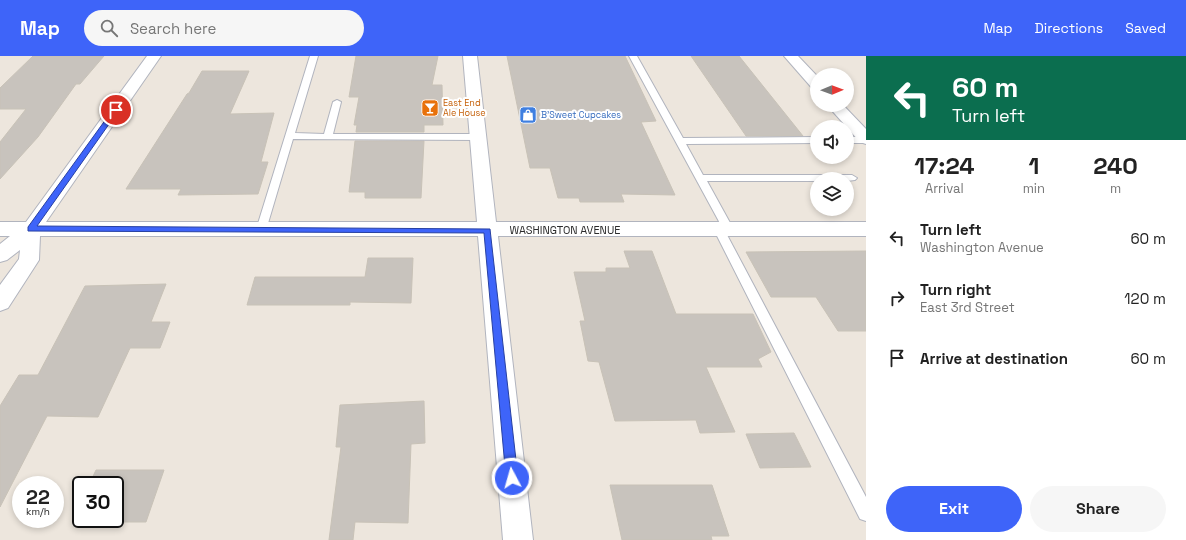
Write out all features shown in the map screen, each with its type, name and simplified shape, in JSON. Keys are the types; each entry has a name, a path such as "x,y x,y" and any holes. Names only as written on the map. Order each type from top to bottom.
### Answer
{"street":[{"path":"0,255 31,229 154,56"},
{"path":"470,56 518,540"},
{"path":"791,56 810,77"},
{"path":"841,112 866,140"},
{"name":"WASHINGTON AVENUE","path":"0,229 866,229"},
{"path":"0,302 29,260 31,229"}],"lane":[{"path":"261,230 314,56"},
{"path":"633,56 700,178 724,230 866,513"},
{"path":"328,136 337,102"},
{"path":"290,136 477,136"},
{"path":"680,141 810,140"},
{"path":"854,140 866,140"},
{"path":"700,178 810,178"}],"building":[{"path":"33,56 104,56 80,84 76,84 38,137 0,179 0,142 26,109 0,109 0,88"},
{"path":"356,56 438,56 432,85 442,85 443,125 424,125 424,132 356,132 357,125 354,125 359,97 349,97"},
{"path":"507,56 625,56 656,121 641,122 675,195 621,194 624,202 580,202 579,198 558,198 550,168 530,168"},
{"path":"691,56 739,56 803,136 746,136"},
{"path":"202,71 249,71 230,114 274,113 261,162 268,162 258,194 178,195 181,189 126,189 189,93"},
{"path":"355,141 424,141 421,198 365,198 365,192 349,192"},
{"path":"624,251 652,251 676,314 753,314 771,352 758,359 762,367 706,367 735,432 700,433 696,420 615,421 599,362 588,361 580,321 585,321 574,272 606,272 606,268 630,268"},
{"path":"866,251 866,331 838,331 816,297 771,297 746,252"},
{"path":"368,258 413,258 411,303 350,302 350,305 247,305 255,277 365,277"},
{"path":"166,284 151,322 170,322 160,348 130,348 98,417 47,416 16,476 12,476 12,484 0,507 0,406 19,375 38,375 85,286"},
{"path":"424,401 425,443 411,444 408,523 355,522 353,540 329,540 341,447 336,447 340,405"},
{"path":"794,433 811,467 760,468 746,434"},
{"path":"96,470 164,470 146,522 124,522 124,476 93,476"},
{"path":"610,485 712,485 729,536 711,536 712,540 622,540"}],"place":[{"name":"East End Ale House","path":"430,108"},
{"name":"B'Sweet Cupcakes","path":"528,115"}],"route":[{"path":"116,110 31,229 487,230 512,478"}]}
